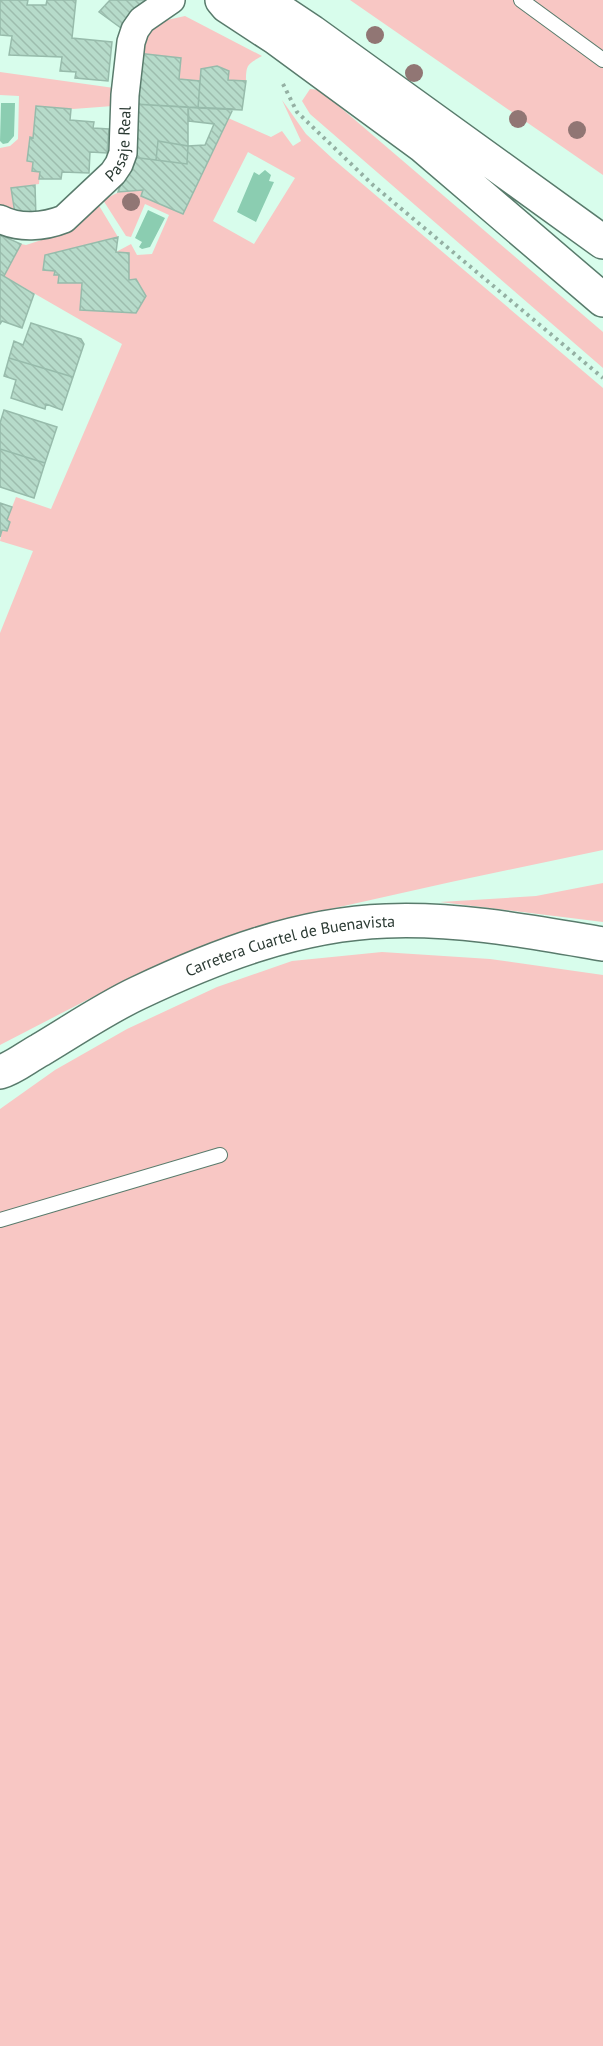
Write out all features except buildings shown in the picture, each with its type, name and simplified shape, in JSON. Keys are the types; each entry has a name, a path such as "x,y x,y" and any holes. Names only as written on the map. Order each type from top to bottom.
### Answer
{"main road":[{"path":"222,0 227,6 276,38 423,146 603,300"},
{"path":"264,0 312,32 603,242"},
{"path":"298,0 312,32"},
{"name":"Carretera Cuartel de Buenavista","path":"2,1072 135,994 204,963 248,947 299,933 350,924 425,921 494,927 603,944"}],"street":[{"name":"Pasaje Real","path":"0,219 12,224 29,226 55,223 64,219 115,170 123,153 125,95 133,36 142,20 171,0"}],"lane":[{"path":"521,0 603,60"},
{"path":"0,1220 220,1155"}],"path":[{"path":"276,38 280,78 297,112 373,185 603,378"}],"shaded area":[{"path":"350,0 603,0 603,175"},
{"path":"185,16 262,56 249,65 246,81 228,80 228,71 217,66 201,69 200,81 179,79 181,58 137,53 154,23"},
{"path":"0,72 114,88 113,106 73,109 36,106 33,138 30,138 27,161 33,162 32,171 40,172 39,184 11,188 16,220 0,213 0,148 10,146 18,139 19,96 0,95"},
{"path":"310,89 320,90 603,332 603,368 310,114 302,101"},
{"path":"282,100 306,134 333,159 603,388 603,850 317,912 114,986 0,1045 0,633 33,551 0,541 2,530 7,531 10,522 7,520 16,497 51,509 122,344 4,276 21,244 26,245 60,234 98,204 118,237 45,255 43,270 55,271 54,275 59,275 59,283 82,283 81,310 136,313 146,296 136,279 129,280 116,252 131,244 137,255 152,254 169,215 145,204 131,237 126,236 103,200 119,192 143,190 141,196 183,214 228,118 271,137 282,131 293,146 301,141","holes":["248,152 295,178 254,244 213,221"]},
{"path":"1,103 15,103 14,136 8,143 3,144 0,141"},
{"path":"265,170 271,175 269,181 274,182 256,222 237,212 254,172 259,175"},
{"path":"148,210 165,218 150,247 142,249 139,247 142,242 135,238"},
{"path":"603,883 603,922 440,902 536,896"},
{"path":"382,952 490,959 603,975 603,2046 0,2046 0,1109 55,1070 127,1029 217,987 292,961"}]}
